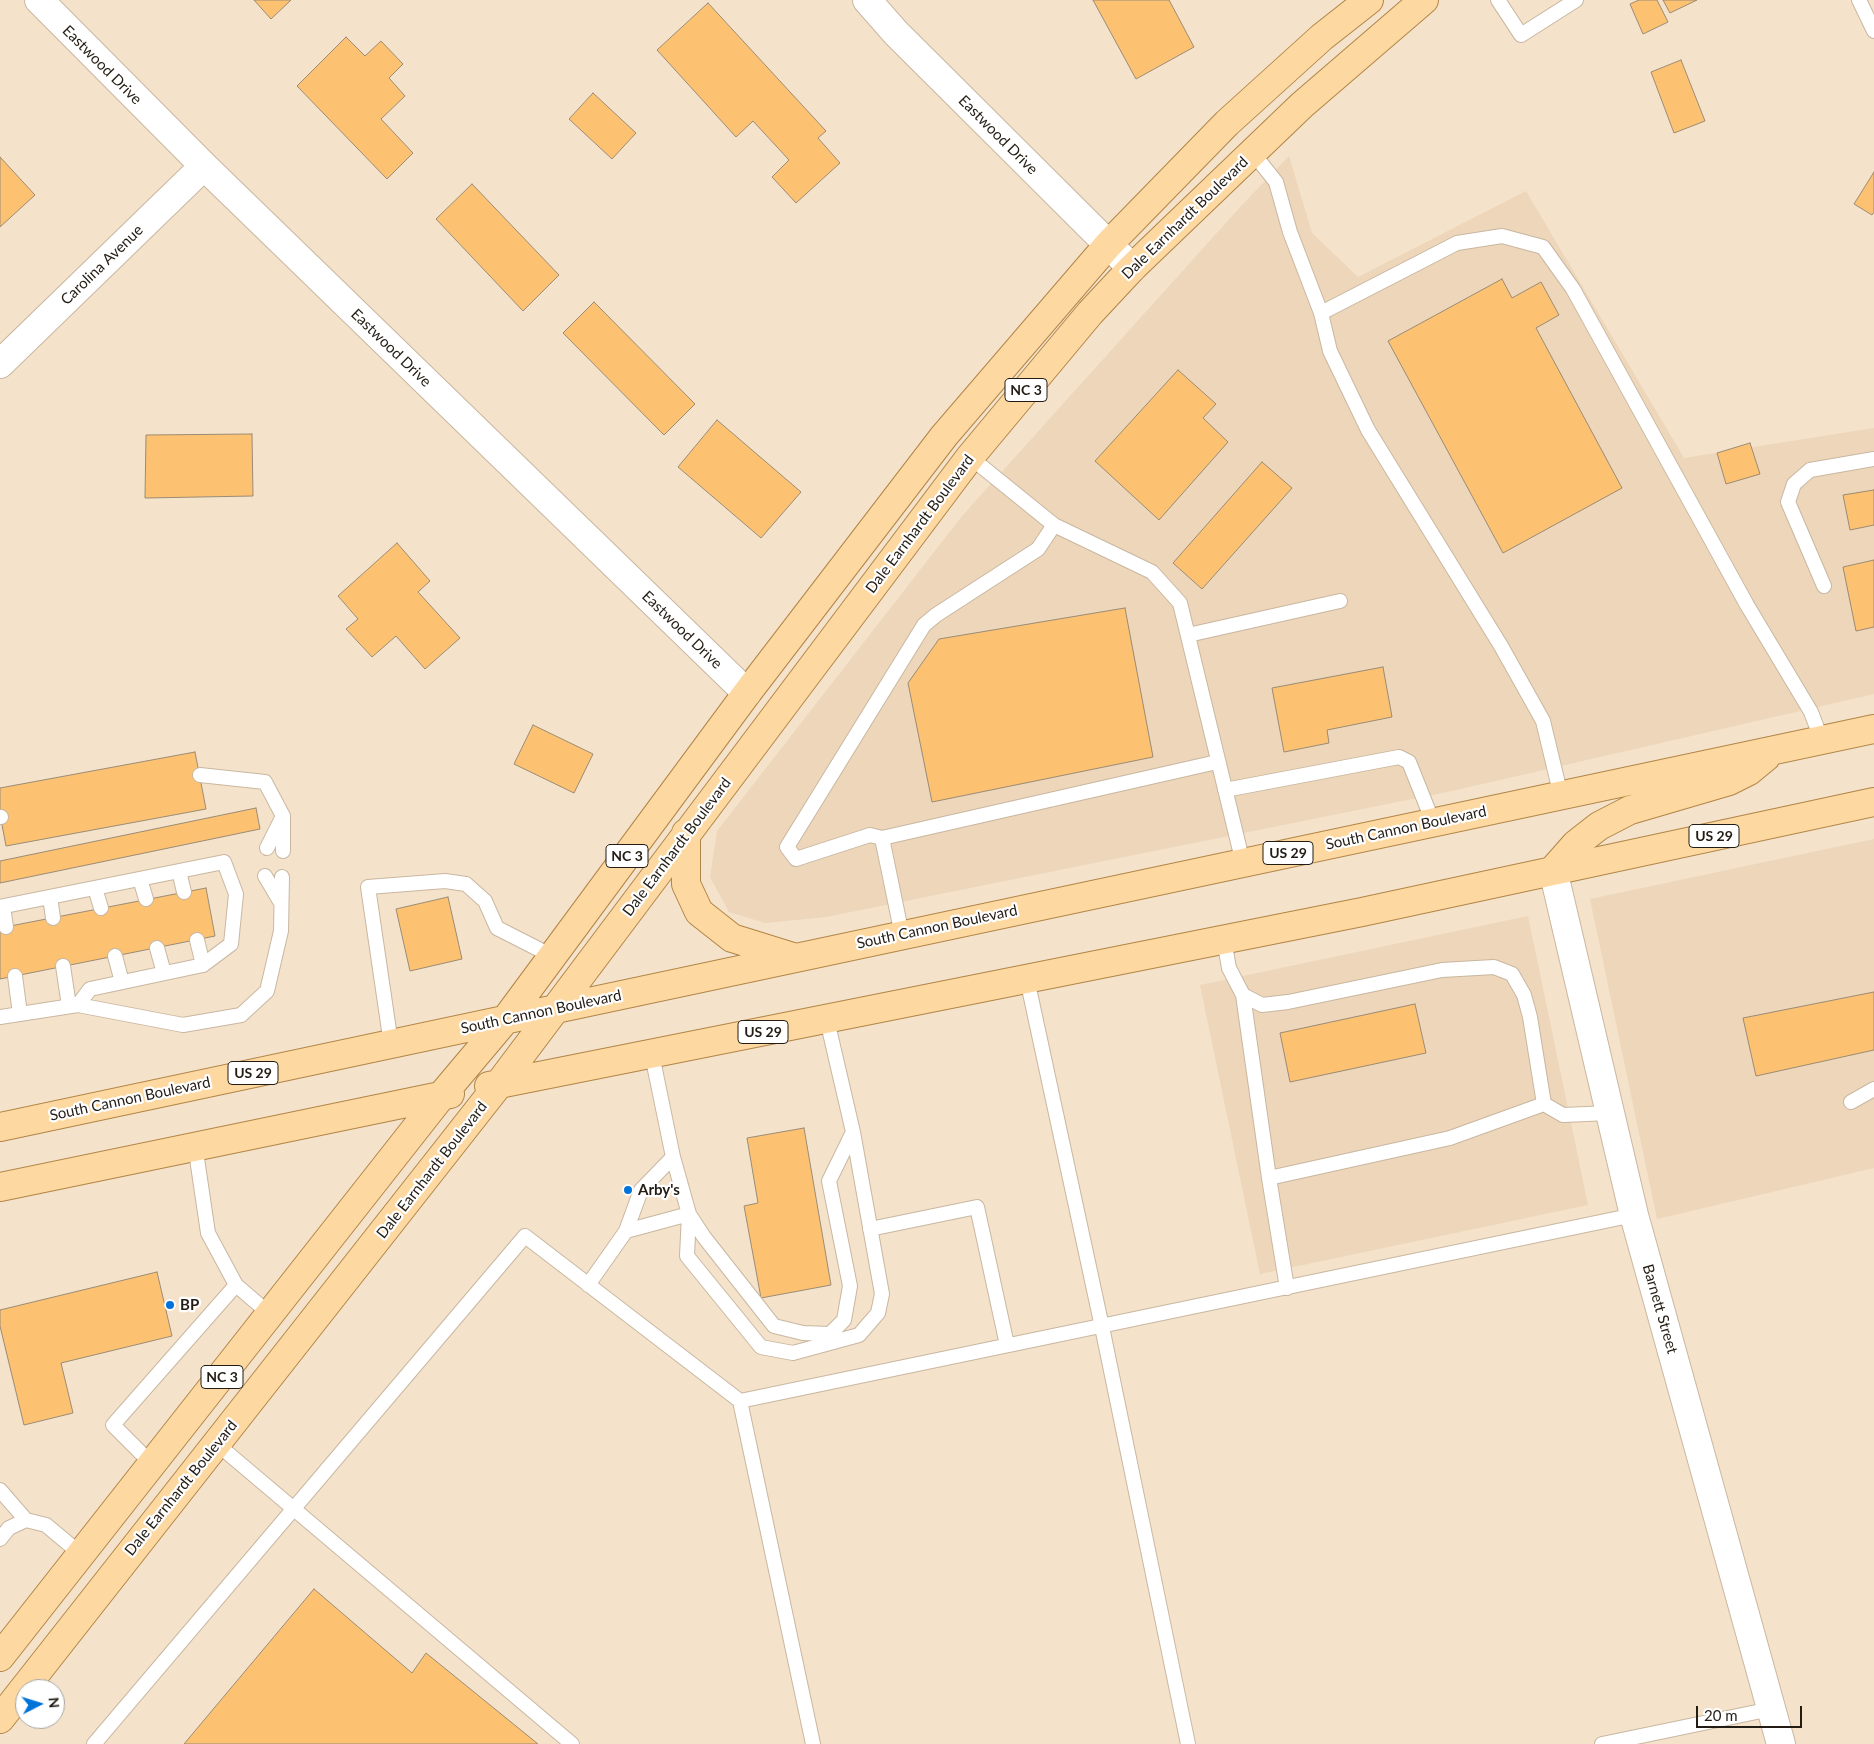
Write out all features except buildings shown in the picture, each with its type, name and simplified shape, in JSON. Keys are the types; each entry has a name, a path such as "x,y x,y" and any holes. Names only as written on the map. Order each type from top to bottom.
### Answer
{"main road":[{"name":"NC 3","path":"0,1657 271,1315 442,1095 506,1019 748,693 944,436 1108,245 1227,123 1322,37 1369,0"},
{"name":"Dale Earnhardt Boulevard","path":"0,1719 498,1084 970,457 1090,313 1132,268 1302,105 1424,0"},
{"name":"South Cannon Boulevard","path":"0,1127 1874,729"},
{"name":"US 29","path":"1553,870 1576,844 1599,826 1630,810 1729,781 1749,771 1774,750"},
{"name":"US 29","path":"0,1187 442,1095 652,1055 1224,940 1874,802"},
{"path":"686,833 686,884 699,912 732,938 794,958"}],"street":[{"name":"Eastwood Drive","path":"39,0 204,166 748,693"},
{"name":"Eastwood Drive","path":"867,0 896,33 1132,268"},
{"name":"Carolina Avenue","path":"0,364 204,166"},
{"name":"Barnett Street","path":"1553,870 1634,1215 1781,1744"}],"lane":[{"path":"1498,0 1520,35 1576,0"},
{"path":"1859,0 1874,31"},
{"path":"1253,153 1276,182 1290,232 1321,313 1330,352 1368,430 1543,720 1561,796"},
{"path":"1321,313 1457,243 1502,236 1543,247 1573,288 1747,605 1811,712 1822,741"},
{"path":"970,457 1054,525 1152,572 1180,604 1243,863"},
{"path":"1824,586 1788,502 1794,484 1810,470 1874,459"},
{"path":"1054,525 1038,549 936,615 924,625 787,847 796,859 870,835 882,838 1217,762"},
{"path":"1188,635 1340,601"},
{"path":"1225,790 1400,757 1409,762 1433,822"},
{"path":"200,775 265,782 283,816 283,851"},
{"path":"267,848 283,816"},
{"path":"882,838 902,935"},
{"path":"6,927 2,907 224,862 236,894 231,944 202,965 90,989 74,1005"},
{"path":"180,871 184,892"},
{"path":"265,876 281,904"},
{"path":"0,1017 74,1005 183,1025 241,1015 267,991 281,931 282,877"},
{"path":"140,879 146,900"},
{"path":"391,1044 368,887 444,881 466,884 485,901 497,928 552,956"},
{"path":"95,888 101,908"},
{"path":"50,897 53,918"},
{"path":"197,940 202,965"},
{"path":"1224,940 1230,968 1243,995 1287,1288"},
{"path":"157,948 164,974"},
{"path":"115,956 122,982"},
{"path":"63,966 74,1005"},
{"path":"1243,995 1262,1005 1288,1002 1442,970 1494,967 1512,974 1524,994 1530,1017 1544,1104"},
{"path":"15,976 20,1014"},
{"path":"1027,979 1102,1327 1188,1744"},
{"path":"689,1214 687,1256 762,1347 793,1353 859,1335 878,1313 882,1294 853,1132 827,1020"},
{"path":"652,1055 672,1157 689,1214 704,1237 774,1326 803,1333 830,1334 844,1320 850,1286 829,1181 853,1132"},
{"path":"1851,1102 1874,1089"},
{"path":"1269,1178 1450,1138 1544,1104 1564,1115 1610,1112"},
{"path":"195,1145 208,1233 236,1285 271,1315"},
{"path":"588,1285 626,1231 641,1190 672,1157"},
{"path":"870,1229 977,1207 1006,1345"},
{"path":"626,1231 689,1214"},
{"path":"740,1401 1634,1215"},
{"path":"94,1744 525,1236 740,1401 813,1744"},
{"path":"153,1465 113,1425 236,1285"},
{"path":"217,1444 572,1744"},
{"path":"0,1490 26,1520 46,1525 82,1555"},
{"path":"0,1538 9,1528 26,1520"},
{"path":"1602,1744 1771,1708"}],"shaded area":[{"path":"1289,156 1312,233 1358,277 1526,191 1684,458 1874,428 1874,694 1452,791 826,917 765,923 729,912 710,877 717,831 962,516 1242,205"},
{"path":"1874,839 1874,1168 1657,1219 1590,899"},
{"path":"1528,916 1588,1205 1260,1274 1200,985"}],"place":[{"name":"Arby's","path":"628,1190"},
{"name":"BP","path":"170,1305"}]}
